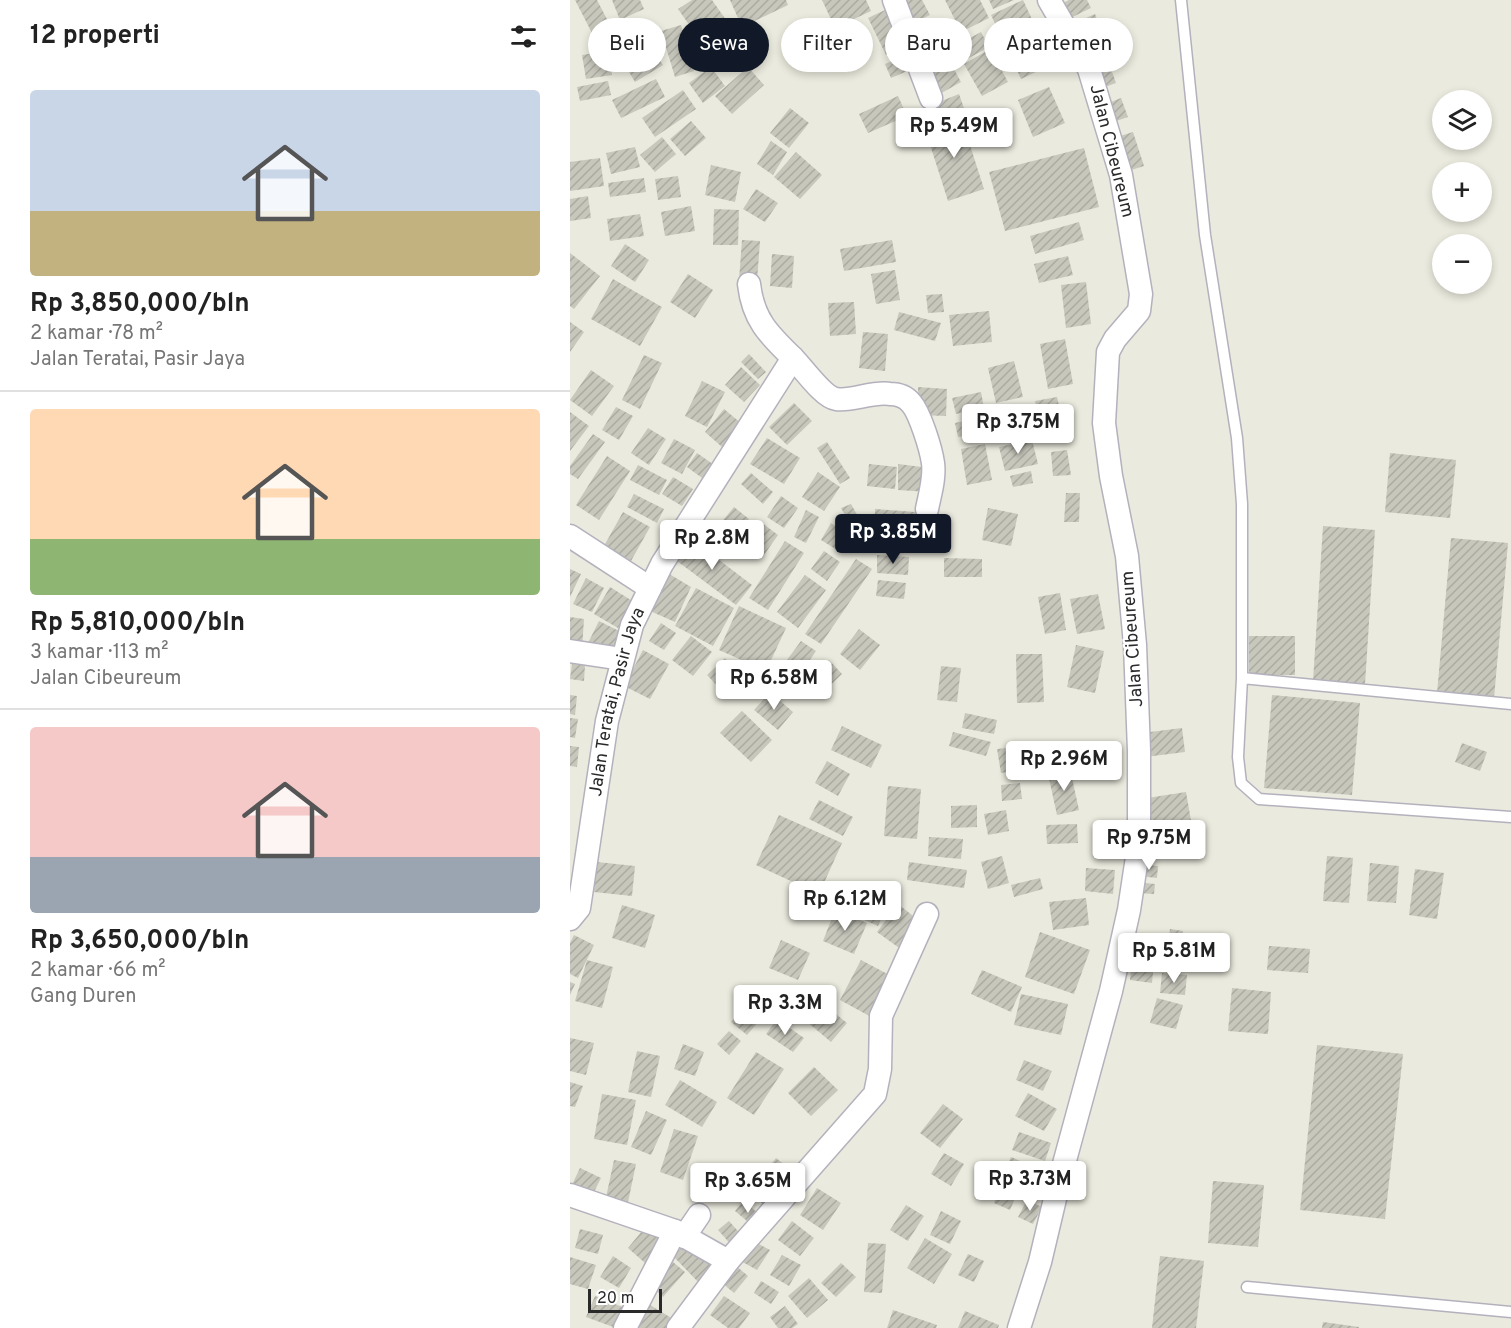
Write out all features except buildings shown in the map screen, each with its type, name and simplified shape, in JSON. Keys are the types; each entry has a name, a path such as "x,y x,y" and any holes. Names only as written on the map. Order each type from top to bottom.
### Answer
{"street":[{"path":"894,0 931,98"},
{"name":"Jalan Cibeureum","path":"1018,1328 1040,1262 1058,1186 1111,991 1129,910 1139,844 1139,751 1135,645 1127,556 1111,476 1104,423 1108,352 1115,339 1139,311 1141,294 1121,175 1089,69 1049,0"},
{"path":"749,284 751,301 757,316 770,335 827,396 837,400 891,393 912,403 925,434 933,464 933,483 927,509"},
{"name":"Jalan Teratai, Pasir Jaya","path":"570,919 579,908 583,891 607,721 632,625 662,564 793,358"},
{"path":"570,536 650,588"},
{"path":"570,651 622,659"},
{"path":"678,1328 728,1261 875,1094 880,1069 881,1016 927,914"},
{"path":"570,1195 680,1234 728,1261"},
{"path":"625,1328 680,1234 699,1215"}],"lane":[{"path":"1181,0 1205,235 1237,438 1243,543 1242,678 1238,757 1241,783 1259,799 1511,817"},
{"path":"1242,678 1511,704"},
{"path":"1247,1287 1511,1312"}]}
